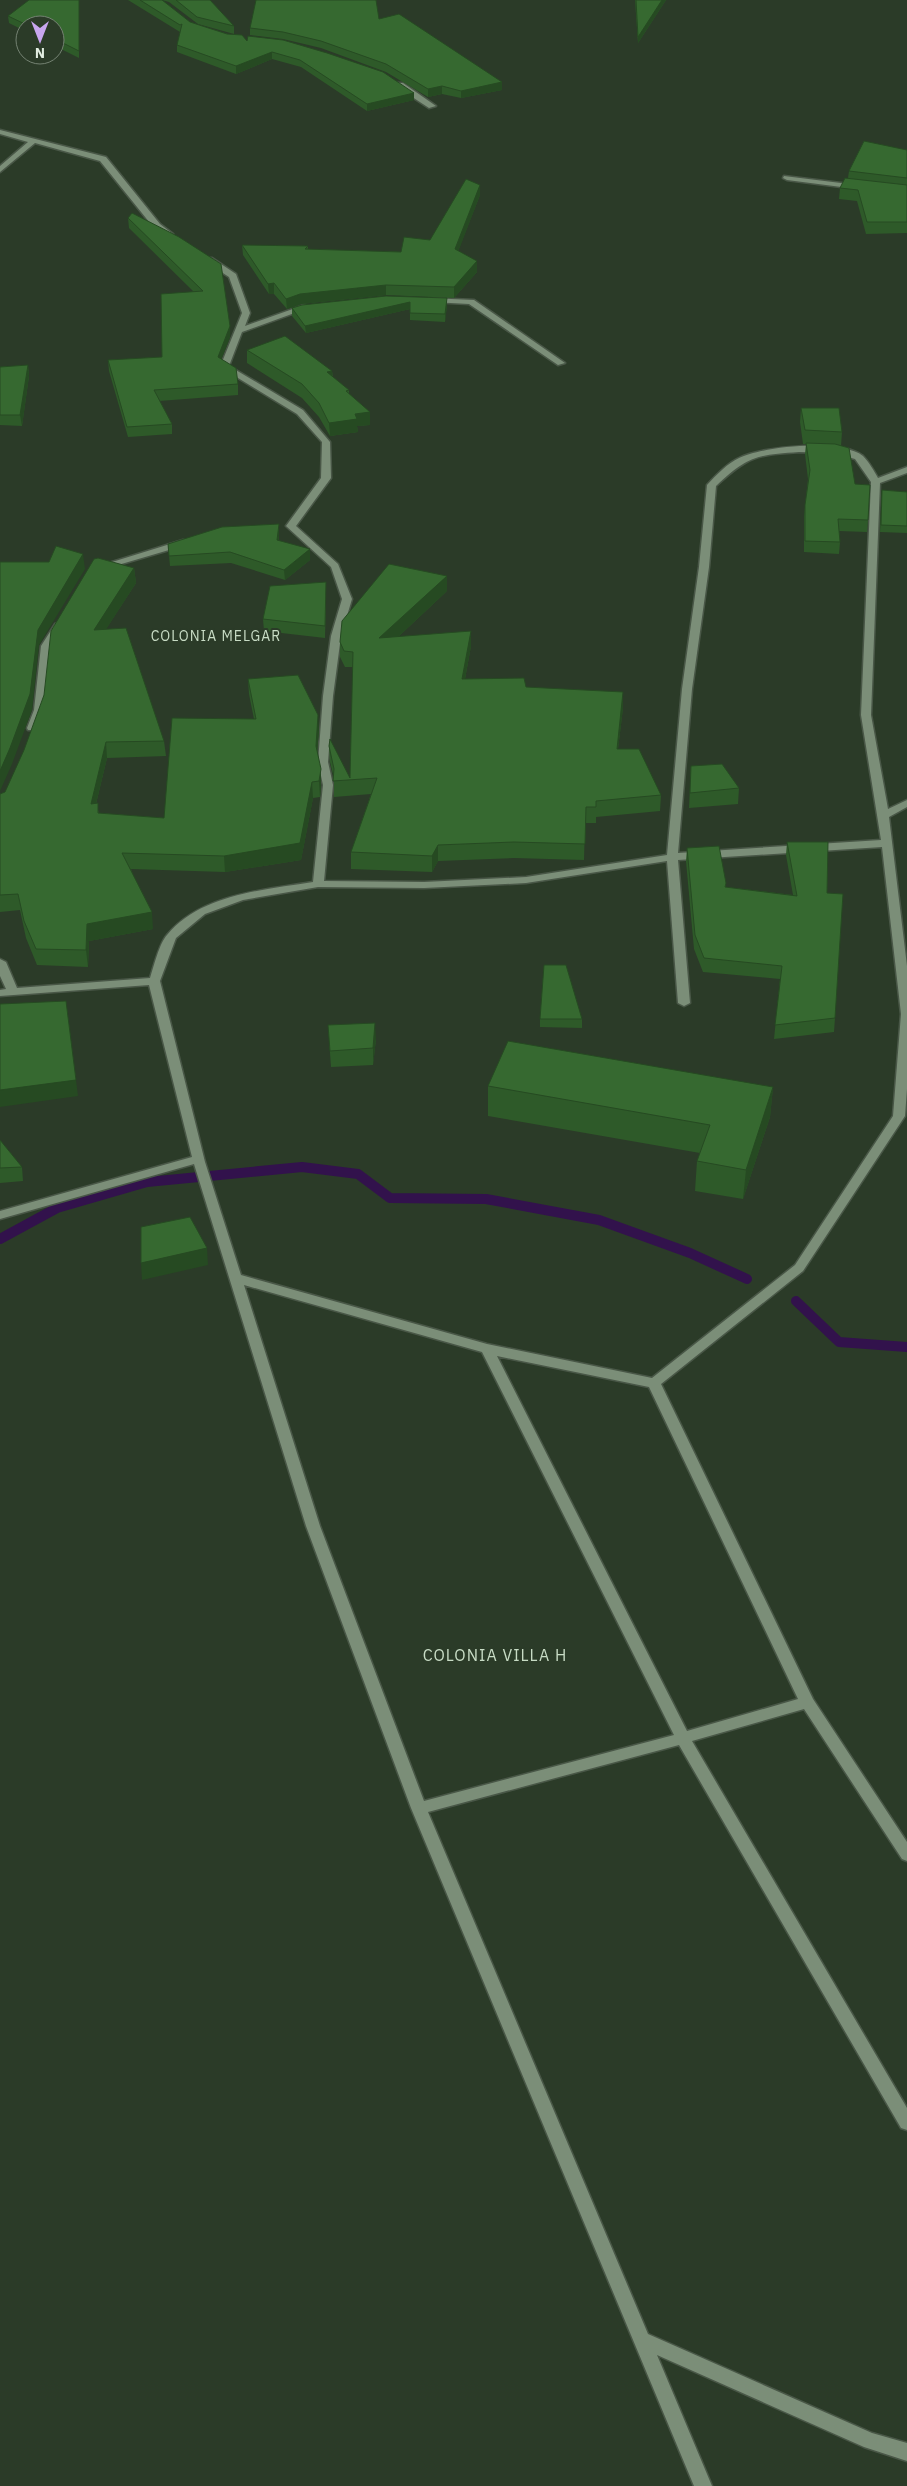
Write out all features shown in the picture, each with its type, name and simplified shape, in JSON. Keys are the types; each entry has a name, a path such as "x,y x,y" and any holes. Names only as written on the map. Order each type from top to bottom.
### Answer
{"street":[{"path":"394,81 432,106"},
{"path":"0,132 103,159 157,226 180,241"},
{"path":"0,170 33,141"},
{"path":"787,178 870,188"},
{"path":"202,256 233,276 246,313 224,367 300,412 326,442 326,478 286,527 335,566 347,598 336,636 328,696 324,762 328,785 318,884"},
{"path":"421,300 471,302 561,363"},
{"path":"238,331 301,308 320,306"},
{"path":"654,1384 799,1268 903,1116 907,1014 903,941 866,715 876,482 858,457 837,451 802,448 777,451 742,460 712,485 704,567 687,689 672,857 684,1003"},
{"path":"876,482 907,470"},
{"path":"90,571 135,556 196,540"},
{"path":"29,737 39,710 46,646 65,613"},
{"path":"884,816 907,803"},
{"path":"703,2486 419,1808 313,1526 198,1161 154,981 171,937 201,912 241,897 318,884 424,885 526,880 672,857 886,843"},
{"path":"0,962 6,992 154,981"},
{"path":"0,1215 198,1161"},
{"path":"235,1278 487,1349 654,1384"},
{"path":"487,1349 683,1738 907,2123"},
{"path":"654,1384 807,1702 907,1855"},
{"path":"419,1808 683,1738 807,1702"},
{"path":"642,2340 870,2441 907,2452"}],"building":[{"path":"29,0 79,0 79,51 65,44 65,15 15,15 15,19 8,16"},
{"path":"140,0 162,0 190,22 227,34 242,35 247,41 248,36 283,40 383,72 414,93 367,104 300,60 272,52 236,66 177,45 182,24 180,25"},
{"path":"176,0 210,0 234,26 197,17"},
{"path":"256,0 376,0 379,19 399,14 502,82 461,91 442,86 428,89 386,64 321,41 283,32 250,28"},
{"path":"636,0 662,0 638,37"},
{"path":"864,141 907,150 907,178 849,171"},
{"path":"845,178 907,185 907,222 867,222 858,190 840,188"},
{"path":"466,179 480,185 455,249 477,261 454,287 386,285 300,294 286,299 274,283 268,284 242,245 308,246 305,249 401,252 404,237 430,240"},
{"path":"132,213 179,237 221,264 230,326 218,357 236,368 238,384 154,390 172,424 127,427 108,360 162,357 161,294 203,291 128,218"},
{"path":"386,296 447,298 445,314 410,313 410,302 305,326 292,308 302,305"},
{"path":"285,336 332,371 327,372 349,390 346,391 370,412 355,414 357,419 329,423 319,403 302,384 247,350"},
{"path":"28,365 20,415 0,415 0,367"},
{"path":"801,408 839,408 842,432 805,430"},
{"path":"806,443 835,444 849,448 855,484 870,485 868,520 838,519 840,542 805,541 805,505 810,470"},
{"path":"882,490 907,492 907,526 881,525"},
{"path":"279,524 277,540 310,549 284,570 230,552 169,556 168,544 222,527"},
{"path":"56,546 83,554 38,630 30,694 0,771 0,562 49,562"},
{"path":"98,558 134,568 94,630 126,628 164,741 106,742 91,804 98,803 98,813 164,818 172,718 256,719 248,679 298,675 318,715 316,746 321,769 319,781 312,782 300,843 224,856 122,853 152,912 87,924 86,950 36,949 24,921 18,894 0,895 0,794 5,792 24,750 44,695 51,631 94,559"},
{"path":"389,564 447,576 379,638 471,631 462,679 524,678 526,687 623,692 617,749 639,749 661,795 596,801 596,807 586,807 585,844 514,842 438,845 432,856 351,852 377,778 333,781 334,769 329,746 330,739 350,778 353,652 344,651 340,642 342,621"},
{"path":"326,582 325,626 263,619 270,586"},
{"path":"722,764 739,788 690,793 691,766"},
{"path":"787,842 828,842 827,893 843,894 835,1018 775,1025 782,966 704,958 695,935 687,848 719,846 726,883 725,887 797,896"},
{"path":"544,965 566,965 582,1019 540,1019"},
{"path":"66,1001 76,1080 0,1090 0,1004"},
{"path":"375,1023 373,1048 330,1051 328,1025"},
{"path":"508,1041 773,1087 746,1170 697,1161 710,1125 488,1086"},
{"path":"0,1140 22,1167 0,1168"},
{"path":"190,1217 207,1248 141,1263 141,1227"}],"waterway":[{"path":"0,1239 57,1208 147,1182 302,1167 358,1174 390,1198 486,1199 599,1220 690,1253 747,1279"},
{"path":"796,1301 839,1342 907,1347"}],"district":[{"name":"COLONIA MELGAR","path":"216,636"},
{"name":"COLONIA VILLA H","path":"495,1655"}]}
